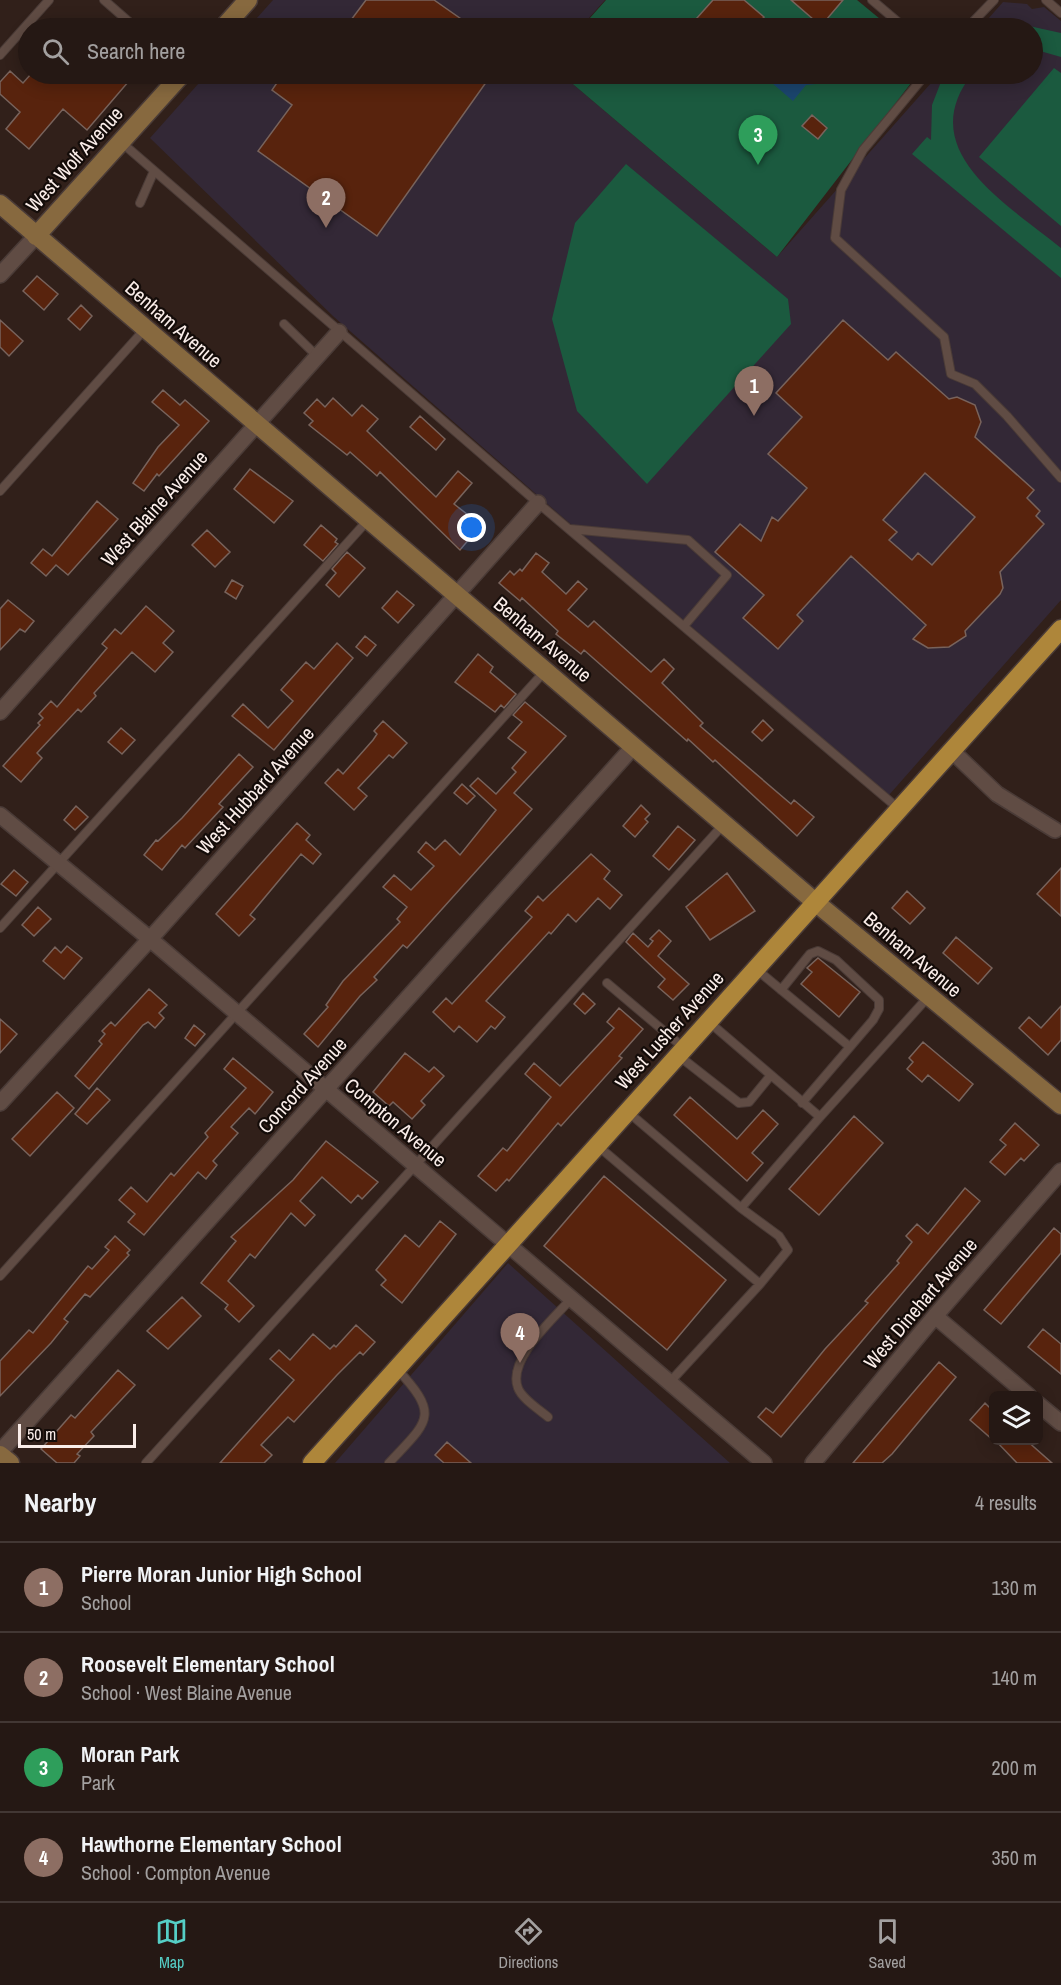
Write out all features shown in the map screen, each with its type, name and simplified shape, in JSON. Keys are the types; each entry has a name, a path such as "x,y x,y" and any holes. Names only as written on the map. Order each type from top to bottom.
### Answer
{"main road":[{"path":"232,18 248,0"},
{"name":"West Wolf Avenue","path":"36,236 173,84"},
{"name":"Benham Avenue","path":"0,204 814,901 1060,1103"},
{"name":"West Lusher Avenue","path":"312,1463 1061,628"},
{"path":"0,1453 10,1463"}],"street":[{"name":"West Wolf Avenue","path":"0,275 36,236"},
{"name":"West Blaine Avenue","path":"0,712 339,332"},
{"name":"West Hubbard Avenue","path":"0,1103 150,939 538,503"},
{"name":"Concord Avenue","path":"0,1453 634,746"},
{"path":"952,751 998,794 1055,830"},
{"name":"Compton Avenue","path":"0,815 150,939 415,1165 669,1383 750,1456 764,1463"},
{"name":"West Dinehart Avenue","path":"813,1463 935,1316 1061,1171"},
{"path":"935,1316 1024,1391"},
{"path":"1043,1408 1061,1423"}],"lane":[{"path":"33,18 49,0"},
{"path":"104,0 125,18"},
{"path":"872,0 893,18"},
{"path":"977,18 994,0"},
{"path":"1046,0 1061,12"},
{"path":"0,55 18,35"},
{"path":"918,84 863,150 841,190 835,238 944,337 951,374 975,384 1061,478"},
{"path":"121,142 568,529 899,809"},
{"path":"140,203 154,171"},
{"path":"284,324 317,356"},
{"path":"0,491 146,329"},
{"path":"0,928 368,520"},
{"path":"568,529 688,540 727,575 684,626"},
{"path":"0,1276 546,671"},
{"path":"146,1463 724,824"},
{"path":"781,990 810,954 818,951 836,960 879,1000 879,1009 873,1020 802,1103"},
{"path":"755,968 850,1047"},
{"path":"607,983 739,1103 749,1102 771,1075"},
{"path":"741,1208 929,996"},
{"path":"708,1021 820,1117"},
{"path":"627,1112 741,1208 779,1236 788,1250 760,1284 669,1383"},
{"path":"597,1145 760,1284"},
{"path":"548,1418 519,1391 514,1374 523,1355 570,1300"},
{"path":"389,1463 423,1426 426,1412 419,1394 397,1369"}],"shaded area":[{"path":"273,0 605,0 589,18 257,18"},
{"path":"1003,2 1027,4 1032,9 1044,7 1061,21 1061,600 889,795 560,515 334,317 150,138 198,84 573,84 777,257 930,84 1043,84 1043,18 989,18"},
{"path":"508,1263 730,1463 335,1463"}],"green space":[{"path":"606,0 857,0 879,18 590,18"},
{"path":"1043,29 1061,33 1061,57 1043,52"},
{"path":"1054,68 1061,73 1061,226 979,157 1041,84 1043,84"},
{"path":"573,84 910,84 777,257"},
{"path":"940,84 966,84 956,102 953,128 960,152 974,174 994,194 1061,248 1061,278 912,154 927,137 931,140 932,105"},
{"path":"626,164 788,299 791,324 647,484 577,411 552,319 575,223"}],"water":[{"path":"773,84 816,84 806,85 793,101"}],"building":[{"path":"366,0 434,0 460,18 352,18"},
{"path":"713,0 744,0 764,17 763,18 697,18"},
{"path":"791,0 843,0 828,18 812,18"},
{"path":"10,71 18,78 18,84 126,84 87,130 63,109 29,149 6,129 20,112 0,94 0,82"},
{"path":"276,84 485,84 377,236 258,151 292,105 272,90"},
{"path":"812,115 827,128 818,139 802,126"},
{"path":"37,276 58,294 44,310 23,291"},
{"path":"81,305 92,316 80,330 68,319"},
{"path":"0,320 23,341 9,356 0,347"},
{"path":"843,320 888,360 896,352 949,399 957,397 975,405 981,422 975,437 1034,490 1027,498 1040,511 1036,516 1044,524 1000,572 1003,588 1000,594 965,631 966,636 949,647 928,648 913,639 926,625 851,556 797,615 803,621 778,649 743,618 764,595 715,552 740,524 761,541 772,517 778,521 807,488 768,454 802,417 776,393","holes":["925,473 975,517 932,565 918,553 912,560 889,540 897,532 883,520"]},
{"path":"163,390 180,405 185,400 209,421 159,476 157,474 144,491 133,483 158,447 179,425 152,402"},
{"path":"333,398 352,416 362,405 378,419 367,431 436,497 458,471 472,483 454,504 481,525 460,550 380,472 377,476 350,452 347,455 309,425 313,421 304,413 317,399 325,407"},
{"path":"420,416 445,439 436,450 410,427"},
{"path":"250,469 293,501 274,523 234,489"},
{"path":"97,501 118,519 68,575 56,565 46,576 31,563 43,549 52,556"},
{"path":"321,525 337,539 335,542 338,544 323,561 304,545"},
{"path":"207,530 230,552 215,567 192,545"},
{"path":"347,552 365,568 339,597 326,585 336,573 332,569"},
{"path":"536,553 549,563 542,572 566,594 578,581 587,589 568,610 588,627 594,621 651,672 664,659 674,669 662,683 703,723 700,726 791,804 794,800 814,817 797,836 715,760 713,762 688,739 687,741 584,650 581,654 556,634 558,631 522,598 520,601 499,583 510,571 514,575 520,569 522,571"},
{"path":"232,580 243,586 236,599 225,592"},
{"path":"397,591 414,605 398,623 382,608"},
{"path":"8,600 34,621 25,632 20,629 0,650 0,609"},
{"path":"146,606 174,631 163,643 173,652 155,672 132,652 94,693 96,696 81,712 78,709 37,753 42,758 21,782 3,766 40,725 38,723 43,718 39,714 51,701 57,707 107,648 102,644 115,629 121,634"},
{"path":"365,636 376,645 367,656 356,647"},
{"path":"337,643 353,658 274,750 232,716 243,704 268,728 293,701 281,690 306,662 314,669"},
{"path":"478,654 493,667 490,672 516,694 504,708 501,705 495,712 455,682"},
{"path":"525,702 566,736 514,793 532,809 407,948 403,945 374,977 377,980 360,996 318,1047 304,1034 328,1007 326,1005 343,981 400,922 397,919 407,907 383,887 394,875 411,890 434,866 418,852 426,842 435,850 445,840 460,855 496,810 470,786 478,778 496,794 516,772 512,768 526,752 508,738 522,722 513,715"},
{"path":"763,720 773,730 762,741 752,732"},
{"path":"383,721 407,743 393,758 389,755 358,788 367,796 354,810 325,783 338,769 343,774 373,740 377,734 374,731"},
{"path":"121,728 135,740 122,754 108,742"},
{"path":"239,754 253,767 219,804 223,807 185,848 182,845 162,870 144,855 156,840 158,841 182,818"},
{"path":"462,784 475,796 467,804 454,793"},
{"path":"641,805 650,814 645,819 648,822 635,837 623,826"},
{"path":"76,806 88,817 75,830 64,820"},
{"path":"297,823 310,835 306,840 321,854 313,864 301,854 250,915 255,919 239,936 216,914"},
{"path":"678,826 695,840 669,870 653,856"},
{"path":"591,854 610,871 604,879 622,895 610,909 598,898 576,922 568,914 551,934 549,932 486,1001 505,1017 495,1029 491,1026 477,1042 459,1026 454,1032 433,1012 446,998 452,1004 532,917 525,911 538,896 543,901"},
{"path":"1061,868 1061,916 1037,894"},
{"path":"14,870 28,882 16,896 1,884"},
{"path":"727,873 755,911 710,940 686,907"},
{"path":"907,891 925,908 910,924 892,908"},
{"path":"38,907 51,919 34,936 22,925"},
{"path":"659,930 671,941 658,956 689,984 673,1000 658,987 665,979 626,942 633,933 648,947 653,941 650,939"},
{"path":"956,937 992,968 978,984 943,953"},
{"path":"67,946 82,958 64,979 43,961 55,947 61,953"},
{"path":"818,958 860,992 839,1017 801,984 812,972 807,968"},
{"path":"149,989 167,1005 159,1013 164,1018 155,1028 148,1022 143,1025 89,1089 75,1076 102,1044 99,1041 105,1034 102,1031 111,1022 115,1026"},
{"path":"583,993 595,1004 585,1014 574,1004"},
{"path":"1061,1006 1061,1040 1048,1055 1019,1028 1029,1017 1041,1028"},
{"path":"619,1008 643,1029 619,1056 622,1058 561,1126 558,1123 509,1181 507,1179 496,1191 478,1176 503,1148 507,1151 551,1097 525,1074 534,1063 560,1086 614,1028 607,1022"},
{"path":"0,1019 17,1034 0,1053"},
{"path":"194,1025 205,1034 195,1046 185,1038"},
{"path":"923,1042 973,1084 959,1101 928,1075 922,1082 907,1069 913,1062 909,1058"},
{"path":"405,1053 429,1072 434,1067 444,1076 421,1101 425,1105 412,1119 393,1102 389,1106 373,1092"},
{"path":"233,1058 273,1092 255,1114 249,1108 231,1127 238,1133 213,1161 217,1165 206,1179 198,1172 144,1235 128,1222 135,1214 119,1200 131,1187 147,1202 171,1173 174,1176 208,1137 205,1133 246,1088 224,1069"},
{"path":"97,1088 110,1100 87,1124 75,1114"},
{"path":"57,1092 74,1108 30,1156 12,1139"},
{"path":"690,1097 737,1139 763,1110 778,1124 752,1153 763,1163 747,1181 674,1115"},
{"path":"854,1116 883,1143 819,1215 789,1189"},
{"path":"1015,1123 1039,1145 1024,1161 1021,1158 1005,1175 990,1162 1006,1145 1000,1140"},
{"path":"326,1141 378,1182 362,1199 358,1195 351,1203 322,1177 300,1201 315,1215 305,1226 291,1213 255,1258 250,1254 228,1281 254,1306 239,1322 225,1309 228,1305 201,1283 236,1241 231,1237 293,1180"},
{"path":"604,1176 726,1280 667,1350 544,1246"},
{"path":"965,1188 980,1201 781,1437 758,1417 766,1408 773,1413 825,1349 868,1303 865,1301 899,1263 897,1261 912,1242 906,1236 917,1224 928,1234"},
{"path":"440,1221 456,1234 402,1303 381,1285 386,1280 376,1270 405,1235 419,1247"},
{"path":"1054,1228 1061,1234 1061,1253 1001,1324 984,1310"},
{"path":"115,1236 130,1250 127,1253 129,1255 90,1297 85,1294 64,1319 68,1322 51,1343 0,1396 0,1361 29,1330 33,1333 88,1266 92,1269 109,1250 105,1247"},
{"path":"182,1297 201,1316 168,1349 147,1331"},
{"path":"356,1325 375,1342 363,1355 360,1352 294,1422 288,1417 261,1445 272,1455 264,1463 220,1463 294,1380 270,1359 279,1350 290,1360 313,1334 330,1349 334,1345 336,1347"},
{"path":"1043,1329 1061,1344 1061,1374 1028,1347"},
{"path":"939,1362 956,1377 892,1454 882,1463 853,1463"},
{"path":"118,1370 135,1385 91,1432 94,1436 77,1454 80,1456 74,1463 57,1463 41,1449 71,1415 75,1418"},
{"path":"985,1403 989,1407 989,1437 970,1420"},
{"path":"447,1442 471,1463 444,1463 435,1455"},
{"path":"1000,1445 1032,1445 1052,1463 1017,1463"}],"place":[{"name":"Moran Park","path":"758,165"},
{"name":"Roosevelt Elementary School","path":"326,228"},
{"name":"Pierre Moran Junior High School","path":"754,416"},
{"name":"Hawthorne Elementary School","path":"520,1363"}]}
